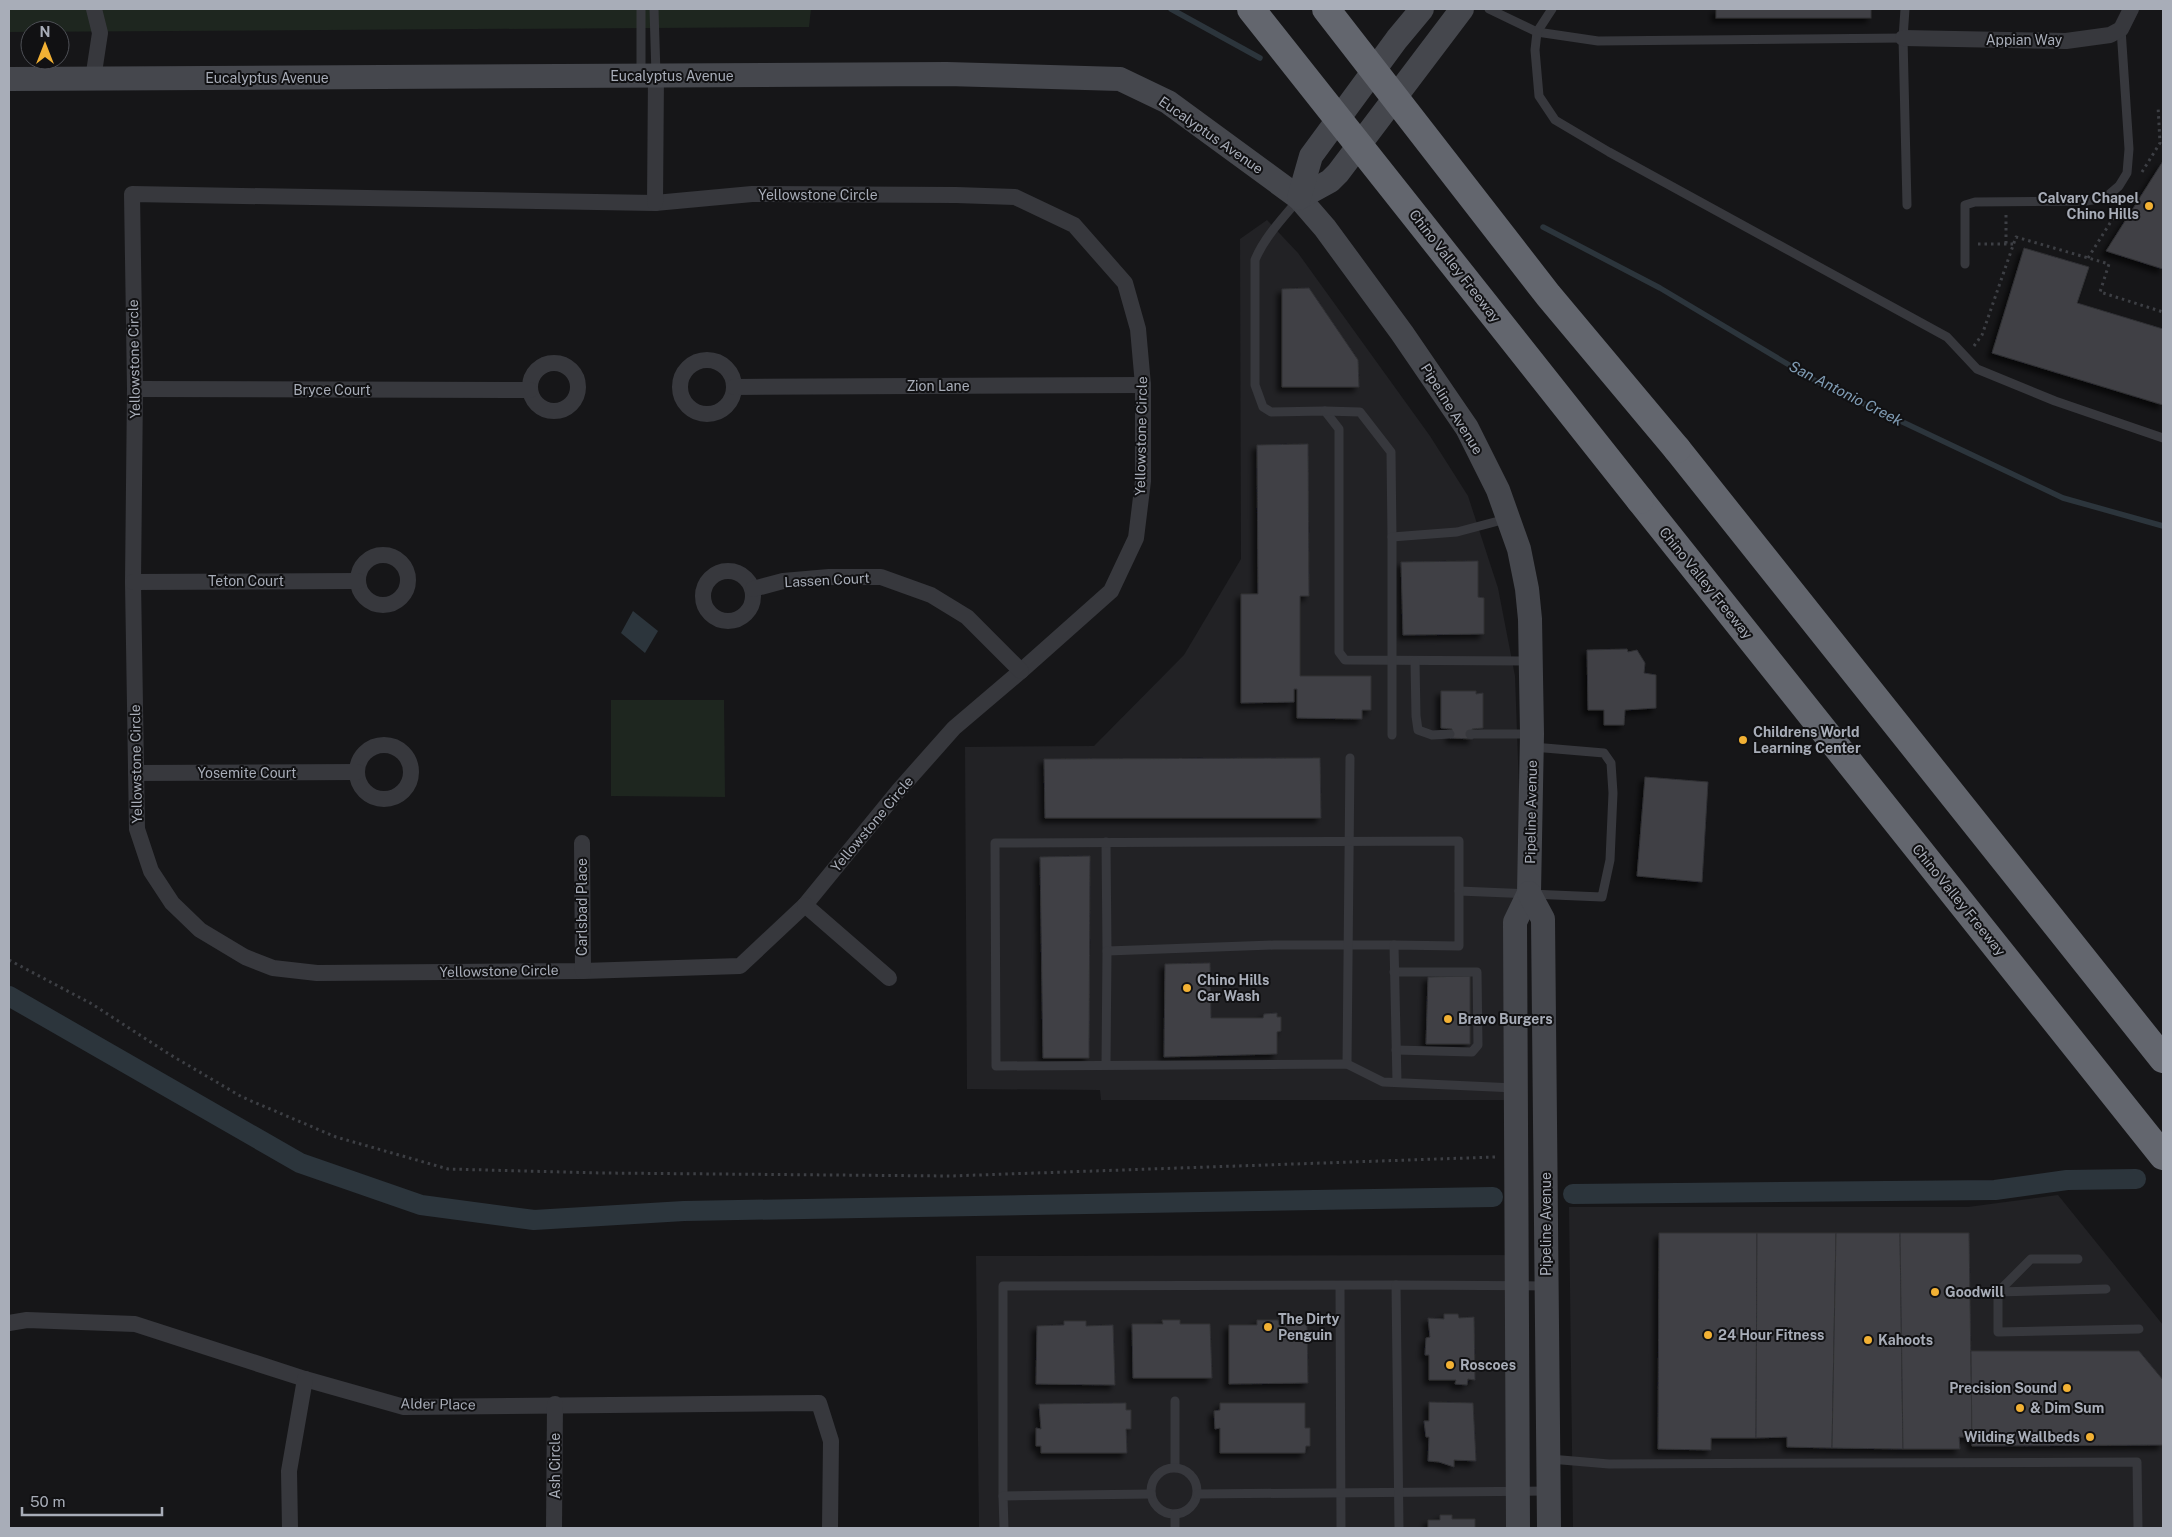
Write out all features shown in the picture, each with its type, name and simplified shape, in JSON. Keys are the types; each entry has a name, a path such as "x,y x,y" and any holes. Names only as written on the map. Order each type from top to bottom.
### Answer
{"highway":[{"name":"Chino Valley Freeway","path":"1251,9 2163,1156"},
{"path":"1326,9 1548,295 1677,449 2163,1059"}],"main road":[{"path":"1299,198 1311,156 1397,39 1422,9"},
{"path":"1299,198 1330,181 1338,173 1462,9"},
{"name":"Eucalyptus Avenue","path":"9,79 947,74 1120,79 1168,102 1299,198"},
{"name":"Pipeline Avenue","path":"1299,198 1325,228 1381,304 1467,428 1485,462 1509,519 1519,550 1527,589 1532,661 1529,893 1515,922 1518,1528"},
{"name":"Pipeline Avenue","path":"1529,893 1543,918 1549,1528"}],"street":[{"path":"93,79 100,33 94,9"},
{"path":"2121,29 2131,9"},
{"name":"Appian Way","path":"1903,38 2066,41 2110,35 2121,29"},
{"path":"649,76 655,204"},
{"name":"Yellowstone Circle","path":"132,194 655,204 752,194 1015,197 1074,225 1125,283 1138,329 1143,385 1143,481 1136,538 1111,591 954,728 899,790 805,905 740,966 583,971 317,973 273,968 245,957 200,930 172,903 152,871 137,830 133,582 135,389 132,194"},
{"name":"Zion Lane","path":"734,387 1143,385"},
{"name":"Bryce Court","path":"135,389 530,390"},
{"name":"Lassen Court","path":"753,589 792,580 829,577 881,577 931,595 967,617 1021,671"},
{"name":"Teton Court","path":"133,582 358,581"},
{"name":"Yosemite Court","path":"136,773 357,772"},
{"name":"Carlsbad Place","path":"582,844 583,971"},
{"path":"805,905 889,978"},
{"name":"Alder Place","path":"9,1323 27,1320 135,1324 305,1379 404,1407 555,1404 819,1404 831,1441 830,1528"},
{"path":"290,1528 290,1471 305,1379"},
{"name":"Ash Circle","path":"554,1528 555,1404"}],"lane":[{"path":"641,9 649,76"},
{"path":"649,76 654,9"},
{"path":"1489,9 1537,32 1598,41 1903,38"},
{"path":"1552,9 1537,32 1535,50 1539,96 1555,120 1609,152 1947,337 1977,368 2047,397 2163,438"},
{"path":"1904,9 1907,205"},
{"path":"1965,264 1965,205 1975,202 2086,201 2105,198 2119,186 2127,173 2129,149 2121,29"},
{"path":"1299,198 1272,230 1258,251 1255,260 1255,385 1263,408 1271,412 1360,412 1391,452 1392,735"},
{"path":"1325,411 1339,429 1339,652 1345,660 1532,661"},
{"path":"1392,537 1457,532 1509,519"},
{"path":"1416,661 1416,716 1418,730 1432,735 1450,734"},
{"path":"1459,892 1602,897 1610,860 1613,793 1611,762 1604,753 1532,740 1470,734"},
{"path":"1347,1064 1350,758"},
{"path":"1107,951 1274,945 1458,946 1459,841 995,842 996,1066 1347,1064 1383,1082 1515,1088"},
{"path":"1106,842 1106,1065"},
{"path":"1394,945 1397,1082"},
{"path":"1394,972 1477,972 1478,1045 1472,1052 1396,1050"},
{"path":"2078,1259 2031,1259 1998,1292 1998,1332 2139,1329"},
{"path":"1396,1285 1399,1528"},
{"path":"1004,1528 1003,1286 1546,1286"},
{"path":"1340,1286 1341,1528"},
{"path":"1998,1292 2106,1290"},
{"path":"1175,1401 1175,1467"},
{"path":"1549,1459 1609,1464 2137,1462 2138,1528"},
{"path":"1175,1467 1193,1475 1197,1484 1198,1494 1195,1503 1188,1510 1175,1514 1161,1510 1154,1504 1151,1494 1154,1478 1167,1468 1175,1467"},
{"path":"1198,1494 1399,1494 1518,1490 1550,1491"},
{"path":"1003,1496 1151,1494"},
{"path":"1175,1514 1175,1528"}],"path":[{"path":"2006,202 2006,244"},
{"path":"1966,357 1982,335 2016,237 2109,264 2100,292 2163,312"},
{"path":"1965,244 2013,244"},
{"path":"9,960 92,1004 169,1054 242,1097 336,1137 448,1169 600,1173 950,1176 1516,1164"}],"shaded area":[{"path":"9,9 811,9 809,27 70,32 70,20 20,20 20,32 9,32"},
{"path":"1267,220 1298,253 1430,436 1468,496 1498,588 1515,676 1523,901 1525,1100 1101,1100 1100,1090 967,1089 965,747 1094,746 1184,655 1241,559 1240,239"},
{"path":"633,611 658,631 645,653 621,633"},
{"path":"611,700 724,700 725,797 611,796"},
{"path":"2058,1195 2163,1325 2163,1528 1573,1528 1569,1207 1968,1207"},
{"path":"1524,1255 1526,1528 979,1528 976,1256"}],"building":[{"path":"1716,9 1871,9 1871,18 1716,18"},
{"name":"Calvary Chapel Chino Hills","path":"2163,161 2163,269 2106,251"},
{"path":"2024,248 2089,267 2077,303 2163,329 2163,405 1992,353"},
{"path":"1309,288 1358,360 1359,387 1282,387 1282,289"},
{"path":"1308,444 1309,596 1300,596 1300,676 1371,676 1371,710 1362,710 1362,719 1297,718 1297,689 1294,689 1294,702 1241,703 1241,594 1258,594 1257,445"},
{"path":"1478,561 1478,597 1484,598 1484,634 1403,635 1401,562"},
{"path":"1627,649 1628,652 1637,650 1645,663 1644,673 1656,675 1656,708 1625,710 1624,725 1604,725 1604,710 1588,710 1587,650"},
{"path":"1441,691 1476,691 1476,694 1483,693 1483,728 1472,729 1473,739 1450,738 1452,729 1441,728"},
{"path":"1320,758 1321,818 1045,818 1044,759"},
{"path":"1645,777 1708,782 1702,882 1637,876"},
{"path":"1090,856 1089,1058 1043,1058 1040,857"},
{"name":"Chino Hills Car Wash","path":"1210,963 1211,1018 1263,1018 1264,1014 1277,1013 1277,1017 1281,1017 1281,1031 1277,1032 1277,1054 1164,1057 1165,964"},
{"name":"Bravo Burgers","path":"1470,976 1470,1044 1426,1044 1428,977"},
{"name":"24 Hour Fitness","path":"1659,1233 1757,1233 1756,1438 1711,1438 1711,1450 1658,1449"},
{"path":"1757,1233 1836,1233 1832,1448 1787,1447 1787,1437 1756,1438"},
{"name":"Kahoots","path":"1836,1233 1900,1233 1903,1449 1832,1448"},
{"name":"Goodwill","path":"1900,1233 1969,1233 1972,1437 1959,1437 1960,1449 1903,1449"},
{"path":"1444,1314 1458,1314 1459,1318 1474,1317 1475,1380 1468,1379 1467,1385 1455,1384 1456,1380 1429,1380 1429,1355 1425,1355 1426,1338 1430,1337 1428,1318 1444,1319"},
{"path":"1162,1320 1180,1320 1180,1324 1210,1324 1212,1378 1133,1378 1132,1324 1163,1324"},
{"path":"1257,1320 1278,1320 1279,1325 1307,1324 1308,1383 1229,1384 1229,1325 1257,1325"},
{"path":"1064,1321 1086,1321 1086,1326 1113,1325 1115,1385 1036,1384 1037,1326 1064,1325"},
{"path":"1971,1351 2139,1351 2163,1380 2163,1445 1972,1446"},
{"path":"1429,1402 1473,1403 1476,1461 1454,1460 1454,1467 1428,1461 1429,1437 1426,1437 1424,1421 1429,1421"},
{"path":"1126,1403 1126,1410 1131,1410 1131,1429 1126,1429 1127,1453 1041,1453 1041,1446 1036,1446 1036,1428 1041,1429 1039,1404"},
{"path":"1220,1403 1305,1403 1305,1428 1310,1428 1310,1446 1306,1446 1305,1453 1220,1453 1220,1428 1215,1429 1214,1411 1220,1410"},
{"path":"1440,1515 1452,1515 1452,1519 1475,1519 1475,1528 1428,1528 1428,1520 1440,1520"}],"waterway":[{"name":"San Antonio Creek","path":"1171,9 1260,58"},
{"name":"San Antonio Creek","path":"1543,227 1660,288 1816,381 2063,498 2163,526"},
{"path":"9,996 300,1163 421,1205 534,1220 684,1211 1493,1197"},
{"path":"1573,1194 1995,1190 2067,1180 2136,1179"}],"place":[{"name":"Calvary Chapel Chino Hills","path":"2149,206"},
{"name":"Childrens World Learning Center","path":"1743,740"},
{"name":"Chino Hills Car Wash","path":"1187,988"},
{"name":"Bravo Burgers","path":"1448,1019"},
{"name":"Goodwill","path":"1935,1292"},
{"name":"The Dirty Penguin","path":"1268,1327"},
{"name":"24 Hour Fitness","path":"1708,1335"},
{"name":"Kahoots","path":"1868,1340"},
{"name":"Roscoes","path":"1450,1365"},
{"name":"Precision Sound","path":"2067,1388"},
{"name":"& Dim Sum","path":"2020,1408"},
{"name":"Wilding Wallbeds","path":"2090,1437"}]}
